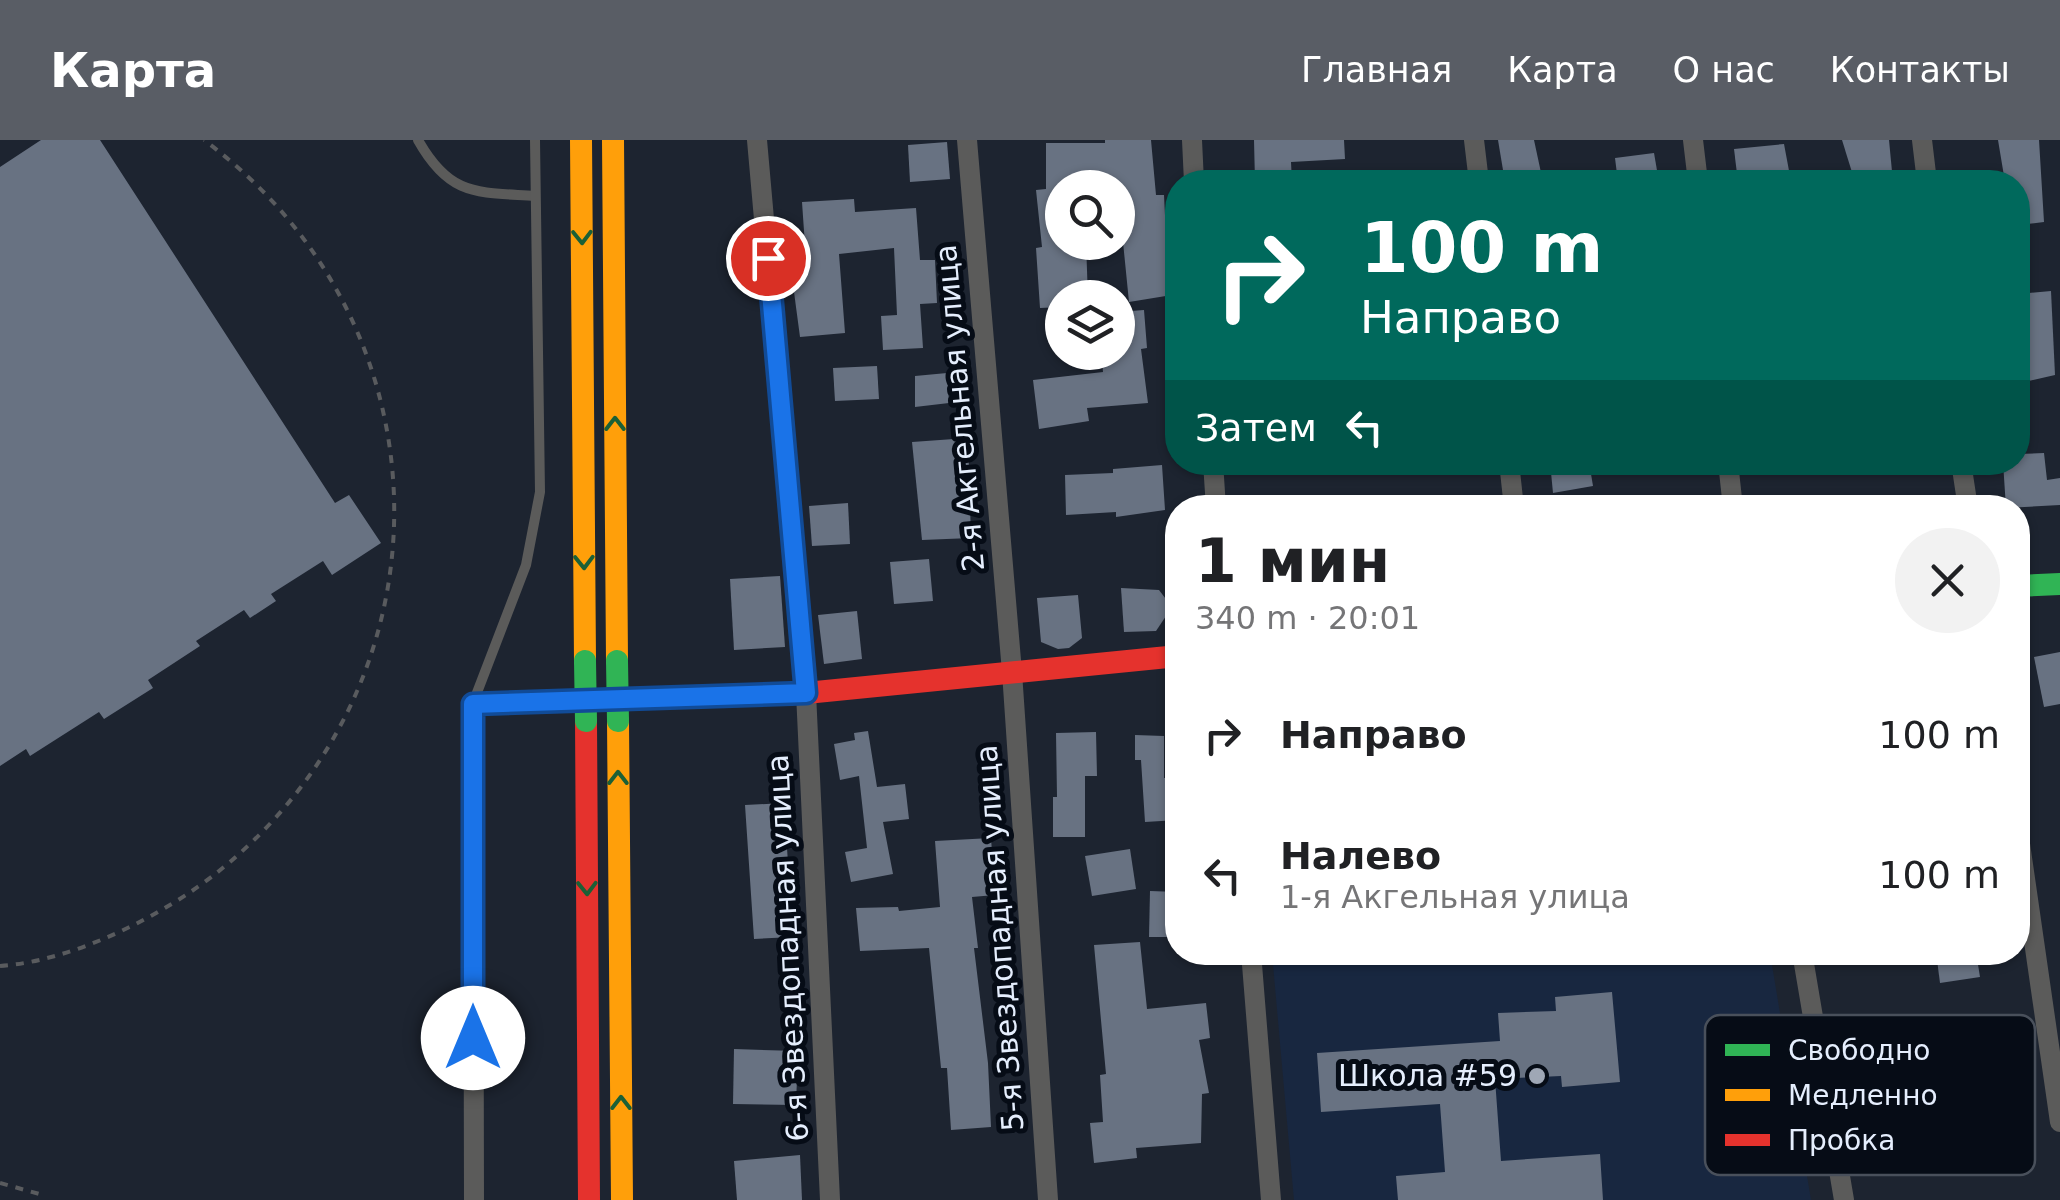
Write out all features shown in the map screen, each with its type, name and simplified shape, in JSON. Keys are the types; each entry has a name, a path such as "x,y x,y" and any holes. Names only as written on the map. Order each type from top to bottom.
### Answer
{"main road":[{"path":"581,140 589,1200"},
{"path":"613,140 622,1200"},
{"path":"2030,585 2060,584"},
{"path":"806,693 1165,657"}],"street":[{"name":"6-я Звездопадная улица","path":"757,140 806,693 830,1200"},
{"name":"2-я Акгельная улица","path":"967,140 1012,672"},
{"path":"1192,140 1193,170"},
{"path":"1474,140 1478,170"},
{"path":"1693,140 1697,170"},
{"path":"1922,140 1926,170"},
{"name":"5-я Звездопадная улица","path":"1012,672 1048,1200"},
{"path":"474,1200 473,704 806,693"},
{"path":"2030,913 2060,1122"},
{"path":"1252,965 1271,1200"},
{"path":"1804,965 1813,1015"},
{"path":"1840,1175 1844,1200"}],"lane":[{"path":"418,140 453,184 487,193 536,196"},
{"path":"473,704 526,565 540,492 534,140"}],"path":[{"path":"0,966 103,940 186,898 258,839 318,767 362,684 388,595 395,502 384,409 354,320 307,239 244,170 204,140"},
{"path":"0,1183 43,1195"}],"shaded area":[{"name":"Школа #59","path":"1273,965 1772,965 1780,1015 1705,1015 1705,1175 1807,1175 1811,1200 1294,1200"}],"building":[{"path":"41,140 100,140 335,503 349,495 381,543 332,575 323,561 271,594 276,601 250,618 244,610 196,641 200,646 148,680 153,688 104,719 99,712 30,756 26,749 0,766 0,167"},
{"path":"1151,140 1156,195 1164,195 1165,296 1135,301 1135,280 1127,280 1125,260 1135,260 1135,170 1046,170 1046,143"},
{"path":"1254,140 1344,140 1345,159 1291,162 1291,170 1255,170"},
{"path":"1498,140 1534,140 1540,170 1503,170"},
{"path":"1842,140 1889,140 1892,170 1851,170"},
{"path":"1998,140 2039,140 2044,222 2030,224 2030,170 2003,170"},
{"path":"947,142 950,179 910,182 908,145"},
{"path":"1784,144 1789,170 1737,170 1734,149"},
{"path":"1654,153 1657,170 1616,170 1615,158"},
{"path":"1045,189 1045,260 1087,260 1087,280 1045,280 1045,308 1040,308 1036,248 1042,247 1036,190"},
{"path":"854,199 855,212 916,208 920,260 935,260 937,303 920,304 923,348 883,350 881,316 897,315 894,248 839,254 845,333 800,337 790,262 806,260 802,202"},
{"path":"2051,291 2055,375 2030,381 2030,293"},
{"path":"1144,310 1147,348 1141,349 1148,403 1087,408 1089,421 1039,429 1033,380 1103,370 1135,370 1135,311"},
{"path":"877,366 879,399 835,401 833,368"},
{"path":"947,373 949,403 915,407 915,376"},
{"path":"968,438 971,538 922,540 912,442"},
{"path":"2044,453 2047,480 2060,478 2060,505 2030,507 2030,495 2005,495 2004,475 2030,475 2030,454"},
{"path":"1162,465 1165,510 1116,517 1116,512 1066,515 1065,475"},
{"path":"1551,475 1591,475 1593,486 1553,493"},
{"path":"848,503 850,544 812,546 809,506"},
{"path":"929,559 933,601 894,604 890,562"},
{"path":"780,576 785,647 734,650 730,579"},
{"path":"1121,588 1159,590 1165,598 1165,618 1156,631 1124,632"},
{"path":"1078,595 1082,638 1069,648 1058,649 1041,642 1037,598"},
{"path":"857,611 862,659 824,664 818,615"},
{"path":"2060,652 2060,704 2044,707 2034,657"},
{"path":"868,731 877,787 905,784 909,819 883,822 893,874 851,882 845,852 867,848 859,776 840,780 834,744 855,740 854,733"},
{"path":"1096,732 1097,776 1085,776 1085,837 1053,837 1056,733"},
{"path":"1135,735 1164,736 1165,821 1145,822 1141,760 1135,760"},
{"path":"784,803 790,893 776,896 778,911 791,911 792,937 754,939 745,805"},
{"path":"991,838 995,895 972,897 991,1127 951,1130 947,1068 941,1068 929,948 860,951 856,908 898,907 899,911 940,907 935,841"},
{"path":"1130,849 1136,889 1092,896 1085,856"},
{"path":"1150,891 1165,892 1165,937 1149,937"},
{"path":"1140,942 1147,1009 1206,1003 1210,1038 1199,1040 1209,1093 1202,1094 1201,1143 1136,1148 1137,1158 1094,1163 1090,1123 1103,1122 1100,1075 1106,1074 1094,945"},
{"path":"1938,965 1978,965 1980,977 1940,983"},
{"path":"1612,992 1620,1082 1562,1087 1561,1076 1495,1079 1501,1161 1600,1154 1603,1200 1398,1200 1396,1176 1445,1172 1440,1104 1321,1112 1317,1053 1500,1041 1498,1013 1556,1011 1555,997"},
{"path":"734,1049 798,1051 796,1105 733,1104"},
{"path":"800,1155 802,1200 737,1200 734,1161"}],"traffic: fast":[{"path":"2030,585 2060,584"},
{"path":"585,661 586,721"},
{"path":"617,661 618,721"}],"traffic: slow":[{"path":"581,140 585,661"},
{"path":"613,140 617,661"},
{"path":"618,721 622,1200"}],"traffic: jam":[{"path":"806,693 1165,657"},
{"path":"586,721 589,1200"}],"place":[{"name":"Школа #59","path":"1537,1076"}],"route":[{"path":"473,1038 473,704 806,693 768,258"}]}
